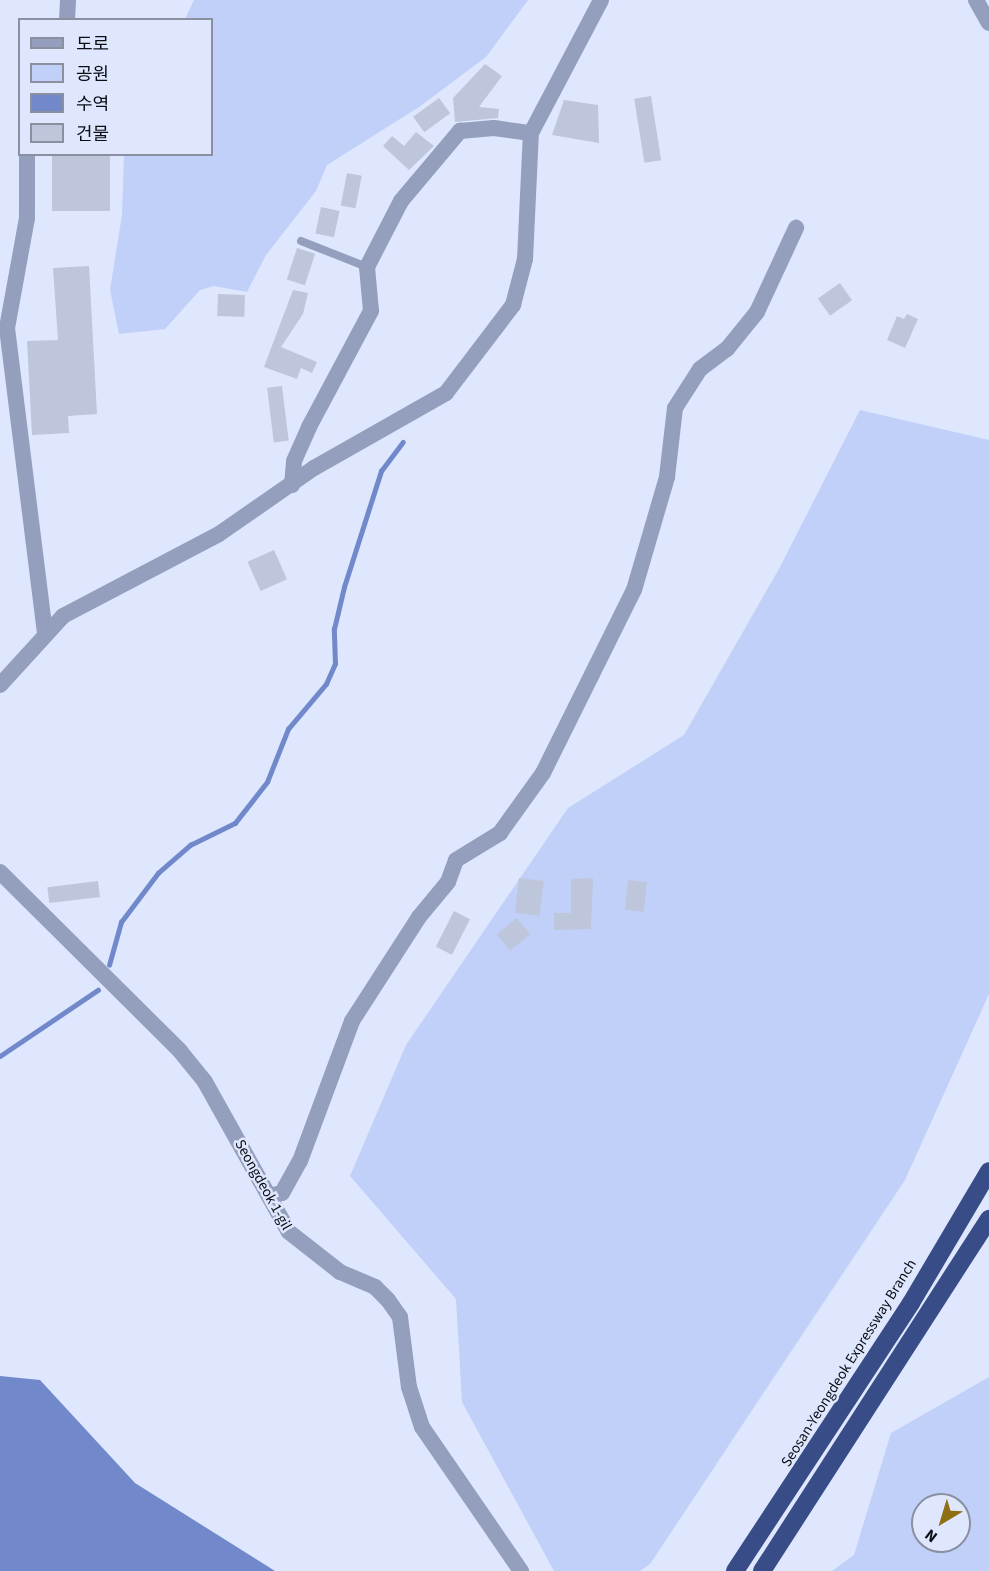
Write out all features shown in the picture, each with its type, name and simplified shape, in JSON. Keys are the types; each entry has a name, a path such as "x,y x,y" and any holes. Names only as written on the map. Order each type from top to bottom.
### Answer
{"highway":[{"name":"Seosan-Yeongdeok Expressway Branch","path":"735,1571 911,1303 989,1171"},
{"path":"762,1571 989,1219"}],"street":[{"path":"67,18 68,0"},
{"path":"0,685 45,631 63,616 219,534 292,485 446,393 513,305 525,259 531,133 601,0"},
{"path":"976,0 989,23"},
{"path":"292,485 294,461 313,417 370,311 368,267 401,201 460,131 494,128 531,133"},
{"path":"27,156 27,218 7,328 45,631"},
{"path":"269,1196 282,1193 300,1161 352,1021 448,882 456,860 500,833 543,773 634,590 667,477 675,408 700,369 728,349 757,312 796,228"},
{"name":"Seongdeok 1-gil","path":"0,872 180,1051 205,1082 289,1232 308,1250 388,1300 400,1317 409,1387 422,1427 521,1571"}],"lane":[{"path":"301,241 368,267"}],"green space":[{"path":"194,0 528,0 486,57 419,107 327,165 316,191 266,255 247,292 214,286 200,290 165,329 119,334 110,290 122,215 124,156 213,156 213,18 185,18"},
{"path":"860,410 989,440 989,994 905,1180 650,1564 640,1571 554,1571 462,1402 456,1299 350,1176 406,1045 568,808 684,735 780,567"},
{"path":"989,1377 989,1571 832,1571 854,1555 891,1433"}],"water":[{"path":"0,1376 40,1380 135,1483 275,1571 0,1571"}],"building":[{"path":"485,64 502,76 479,107 499,109 498,118 455,122 453,98"},
{"path":"651,96 661,160 644,163 634,99"},
{"path":"439,98 450,113 424,132 413,117"},
{"path":"564,100 598,105 599,143 552,135"},
{"path":"416,132 434,146 409,170 383,146 392,136 404,146"},
{"path":"52,156 110,156 110,211 52,211"},
{"path":"347,173 362,176 355,208 341,205"},
{"path":"321,207 340,211 334,237 315,233"},
{"path":"297,248 315,254 305,285 287,279"},
{"path":"89,266 97,414 68,416 69,433 32,435 27,341 58,340 53,268"},
{"path":"840,283 852,300 830,316 818,298"},
{"path":"293,290 308,293 303,314 281,347 317,362 312,373 301,368 297,379 264,367"},
{"path":"218,294 245,295 244,317 217,316"},
{"path":"907,314 918,319 905,348 887,340 897,316 904,319"},
{"path":"282,386 289,441 274,442 267,388"},
{"path":"274,550 287,579 261,591 248,562"},
{"path":"519,878 544,881 540,916 515,913"},
{"path":"593,878 591,929 554,930 554,913 571,913 571,879"},
{"path":"628,880 647,882 644,912 625,910"},
{"path":"98,881 100,897 49,903 47,887"},
{"path":"454,911 470,919 452,955 436,947"},
{"path":"517,918 530,934 510,951 497,934"}],"waterway":[{"path":"109,965 121,922 158,873 190,845 235,823 267,782 288,729 326,684 335,664 334,629 344,587 381,471 403,442"},
{"path":"0,1056 98,990"}]}
